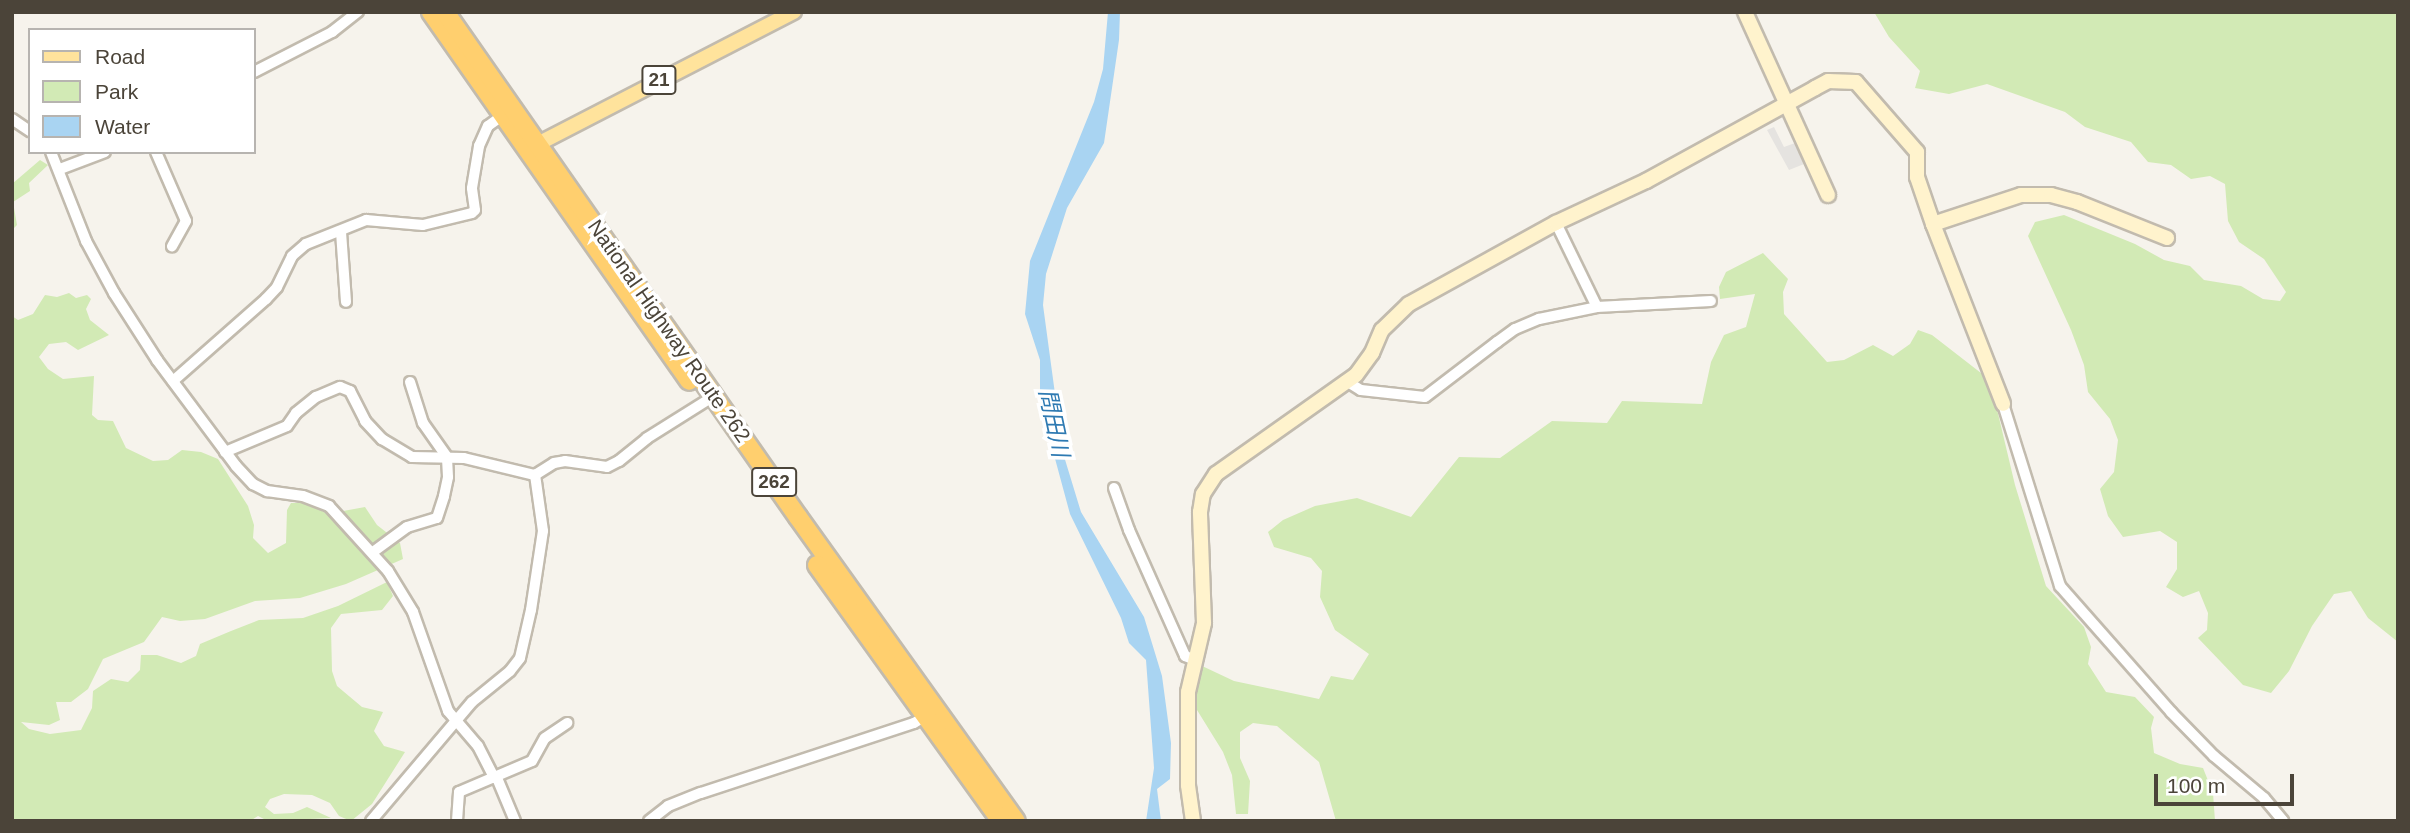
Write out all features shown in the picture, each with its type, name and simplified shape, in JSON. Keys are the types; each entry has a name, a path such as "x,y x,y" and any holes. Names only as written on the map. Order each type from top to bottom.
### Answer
{"highway":[{"name":"National Highway Route 262","path":"430,12 503,115 532,146"},
{"name":"National Highway Route 262","path":"445,12 532,146 709,399 930,713 1012,820"}],"main road":[{"name":"21","path":"532,146 793,12"}],"street":[{"path":"256,71 323,37 358,12"},
{"path":"1745,12 1828,195"},
{"path":"1193,821 1188,785 1188,692 1204,623 1200,512 1203,494 1209,482 1227,464 1348,382 1364,367 1382,330 1393,316 1556,222 1646,181 1828,81 1856,82 1917,152 1917,177 2003,404 2060,586 2171,712 2214,756 2264,798 2283,821"},
{"path":"173,381 266,299 277,287 292,256 306,244 366,220 424,225 472,213 475,210 472,188 479,146 488,126 503,115"},
{"path":"12,119 28,130"},
{"path":"52,154 92,254 142,338 225,452 253,484 317,499 329,506 373,552 405,595 448,711 478,746 515,821"},
{"path":"60,169 100,154"},
{"path":"157,154 186,221 173,246"},
{"path":"1933,224 2021,195 2051,195 2077,202 2167,238"},
{"path":"1556,222 1597,307"},
{"path":"341,232 346,302"},
{"path":"1348,382 1361,390 1425,397 1515,329 1539,319 1597,307 1711,300"},
{"path":"373,552 407,527 437,518 448,477 447,457 423,423 410,382"},
{"path":"225,452 287,426 296,413 316,397 340,387 350,391 365,421 382,439 412,457 447,457 486,462 535,475 554,463 565,461 607,467 709,399"},
{"path":"371,821 456,720 520,658 531,610 542,531 535,475"},
{"path":"1114,488 1129,530 1185,656 1194,659"},
{"path":"649,821 668,806 701,793 914,723 930,713"},
{"path":"457,821 459,792 532,761 545,738 568,723"}],"green space":[{"path":"1874,12 2398,12 2398,642 2368,618 2351,591 2334,594 2312,626 2289,671 2271,693 2243,685 2198,638 2207,630 2208,613 2199,591 2183,597 2166,587 2177,569 2177,542 2160,531 2123,537 2108,516 2100,489 2114,472 2118,440 2110,419 2088,392 2084,365 2071,330 2028,236 2035,222 2064,215 2135,244 2164,260 2190,266 2204,280 2241,286 2263,299 2280,301 2286,292 2264,259 2239,242 2228,221 2225,184 2210,176 2191,179 2171,165 2148,162 2131,142 2085,127 2065,112 1987,84 1949,94 1915,88 1920,71 1889,37"},
{"path":"40,160 48,165 29,183 30,191 13,202 17,225 12,230 12,184"},
{"path":"1763,253 1788,279 1783,292 1784,314 1827,362 1844,360 1873,345 1893,356 1910,344 1918,330 1932,335 1990,380 2015,485 2046,586 2084,627 2091,647 2088,664 2106,692 2135,697 2154,717 2151,728 2154,753 2180,764 2203,768 2213,793 2215,821 1336,821 1319,762 1277,726 1253,723 1240,732 1240,758 1250,781 1248,814 1236,814 1232,775 1223,752 1197,710 1196,688 1200,665 1234,681 1319,699 1331,676 1353,680 1369,654 1335,630 1320,597 1322,571 1311,558 1274,547 1268,532 1283,520 1315,506 1357,498 1411,517 1459,457 1500,458 1552,421 1607,423 1622,401 1702,404 1711,362 1724,335 1746,327 1755,294 1720,299 1719,287 1726,272"},
{"path":"69,293 76,298 87,295 91,299 86,309 90,320 109,335 78,350 66,342 49,344 39,357 48,369 63,379 94,376 92,415 98,420 113,421 126,448 153,461 168,460 182,450 201,452 218,459 248,506 254,525 253,538 268,553 286,543 287,510 291,503 309,503 327,514 365,507 377,525 400,543 403,559 346,584 300,598 255,601 205,619 180,621 162,617 144,642 103,659 88,689 71,702 56,702 60,720 49,725 21,722 29,729 50,734 81,730 92,708 93,691 111,679 128,682 140,670 141,655 157,655 181,663 196,656 200,644 231,631 259,620 303,618 338,606 387,582 393,596 382,610 341,614 331,628 332,671 337,686 362,707 383,712 374,731 384,746 405,752 372,804 351,821 339,816 330,803 312,795 284,794 270,799 265,807 274,814 293,813 307,807 331,818 268,821 258,816 250,821 12,821 12,316 18,320 33,314 45,295 57,297"}],"shaded area":[{"path":"1774,127 1784,147 1795,143 1804,164 1789,170 1767,130"}],"water":[{"name":"問田川","path":"1108,12 1120,12 1119,40 1104,143 1067,208 1046,274 1043,305 1063,453 1081,512 1144,617 1162,676 1171,743 1170,779 1157,789 1161,821 1146,821 1154,768 1146,660 1129,643 1121,618 1070,514 1047,429 1040,393 1040,360 1025,314 1030,261 1094,102 1103,69"}]}
